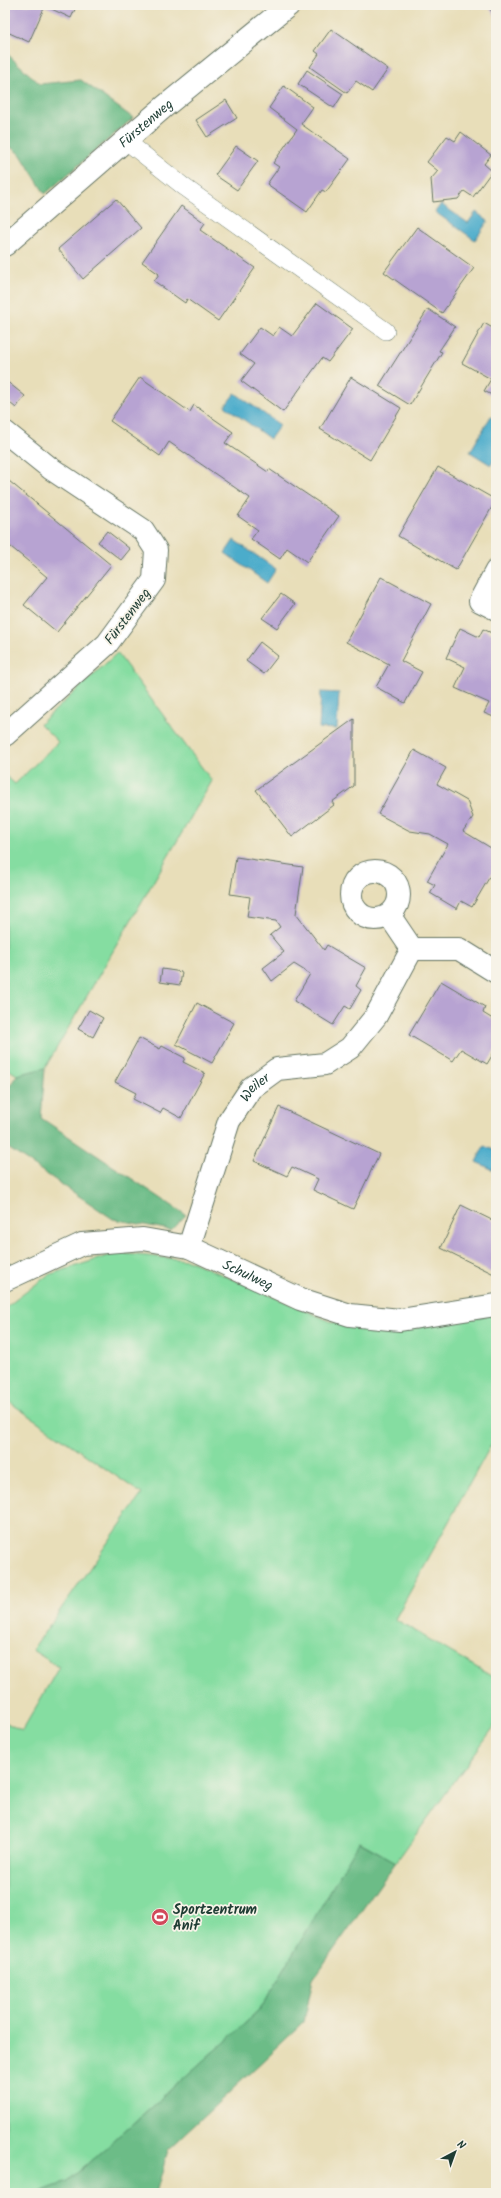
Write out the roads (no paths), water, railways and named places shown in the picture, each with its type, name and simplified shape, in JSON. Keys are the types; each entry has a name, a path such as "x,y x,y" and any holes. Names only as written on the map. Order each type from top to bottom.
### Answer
{"street":[{"name":"Fürstenweg","path":"5,245 125,140 289,5"},
{"name":"Fürstenweg","path":"5,432 50,468 143,530 156,550 154,580 107,644 5,735"},
{"path":"496,571 480,601 496,609"},
{"path":"389,915 412,949 459,949 496,972"},
{"name":"Weiler","path":"189,1248 229,1121 251,1088 277,1069 324,1064 350,1048 376,1016 412,949"},
{"name":"Schulweg","path":"5,1280 82,1244 143,1239 189,1248 300,1299 350,1315 400,1320 496,1305"}],"lane":[{"path":"125,140 183,186 386,331"}],"water":[{"path":"441,204 468,223 476,212 488,221 475,240 435,212"},
{"path":"235,393 280,425 270,439 225,406"},
{"path":"491,416 496,419 496,457 491,465 470,452"},
{"path":"234,540 276,569 267,583 225,553"},
{"path":"321,692 339,693 337,729 319,728"},
{"path":"484,1146 496,1151 496,1171 476,1162"}],"place":[{"name":"Sportzentrum Anif","path":"160,1917"}]}
